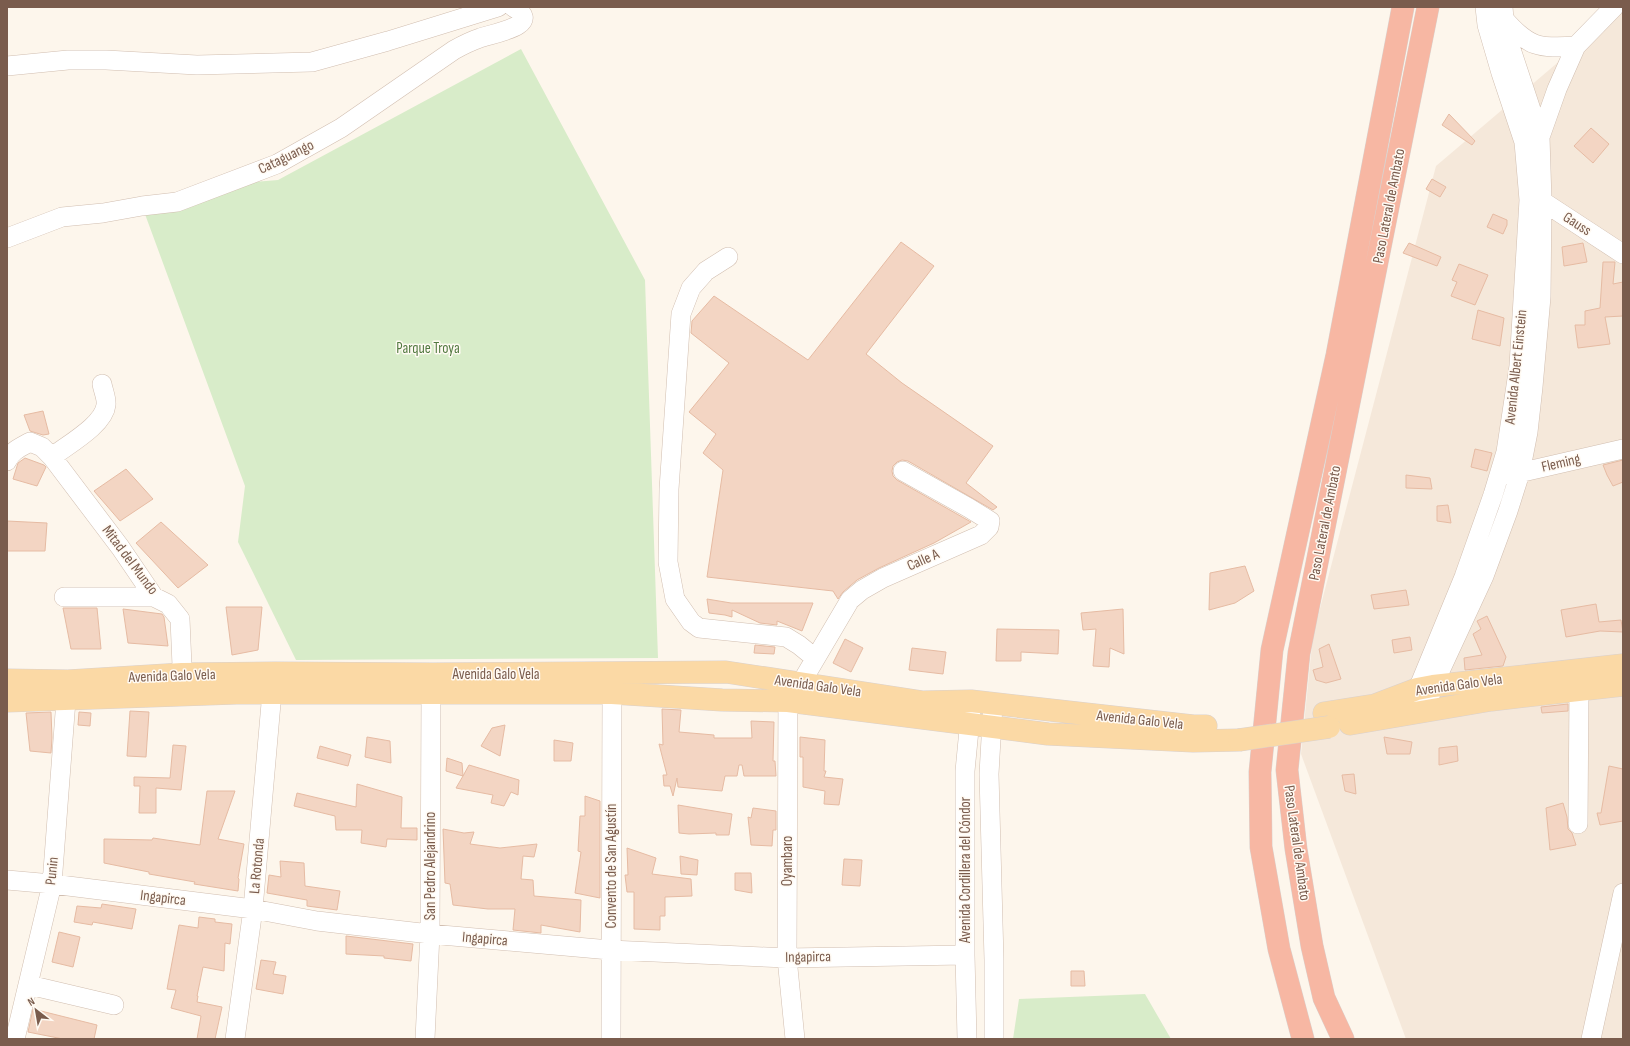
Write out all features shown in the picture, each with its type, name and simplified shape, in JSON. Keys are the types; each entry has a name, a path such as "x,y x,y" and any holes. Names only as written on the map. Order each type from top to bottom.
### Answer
{"highway":[{"name":"Paso Lateral de Ambato","path":"1303,1039 1279,950 1261,847 1260,772 1271,658 1337,355 1403,7"},
{"name":"Paso Lateral de Ambato","path":"1343,1039 1324,998 1312,946 1296,849 1287,770 1299,653 1428,7"}],"main road":[{"name":"Avenida Galo Vela","path":"1327,720 1425,688 1623,665"},
{"name":"Avenida Galo Vela","path":"7,680 183,684 726,672 792,689 969,725 1048,734 1193,740 1238,732 1327,720 1416,713 1491,700 1623,685"},
{"name":"Avenida Galo Vela","path":"7,701 66,700 183,684 272,692 431,694 612,693 722,700 792,689 923,702 971,701 1238,732"}],"street":[{"path":"7,66 68,60 106,60 197,65 312,62 388,41 498,7"},
{"name":"Cataguango","path":"7,238 62,217 103,213 177,202 277,164 341,128 454,50 469,42 510,30 518,25 522,21 522,15 513,7"},
{"name":"Avenida Albert Einstein","path":"1485,7 1487,25 1501,73 1532,139"},
{"path":"1532,139 1557,90 1576,46 1614,7"},
{"path":"1503,13 1514,31 1525,40 1539,46 1556,48 1576,46"},
{"name":"Avenida Albert Einstein","path":"1425,688 1484,576 1508,511 1520,473 1528,432 1541,298 1532,139 1504,31 1503,13"},
{"name":"Avenida Albert Einstein","path":"1416,713 1506,452 1519,366 1535,201"},
{"name":"Gauss","path":"1535,201 1623,254"},
{"path":"728,257 706,272 691,288 681,314 669,489 668,562 675,599 691,622 698,628 786,637 815,658"},
{"path":"52,457 99,420 106,405 102,384"},
{"name":"Mitad del Mundo","path":"7,461 17,449 30,442 42,447 52,457 120,546 154,597 168,604 180,619 183,684"},
{"name":"Fleming","path":"1498,477 1623,448"},
{"name":"Calle A","path":"792,689 815,658 850,600 862,590 883,578 981,535 989,527 990,522 985,518 903,471"},
{"path":"64,598 154,597"},
{"name":"Oyambaro","path":"792,689 787,958 795,1039"},
{"path":"1578,824 1579,689"},
{"name":"La Rotonda","path":"235,1039 253,909 272,692"},
{"name":"Convento de San Agustín","path":"611,1039 610,950 612,693"},
{"name":"San Pedro Alejandrino","path":"425,1039 430,934 431,694"},
{"name":"Punin","path":"15,1039 52,884 66,700"},
{"name":"Avenida Cordillera del Cóndor","path":"967,1039 965,954 965,771 971,701"},
{"name":"Avenida Cordillera del Cóndor","path":"993,704 989,774 994,960 994,1039"},
{"name":"Ingapirca","path":"7,880 52,884 253,909 317,921 430,934 610,950 787,958 965,954"},
{"path":"1591,1039 1623,893"},
{"path":"29,985 114,1005"}],"shaded area":[{"path":"1623,7 1623,1039 1406,1039 1301,754 1313,635 1436,166"}],"green space":[{"name":"Parque Troya","path":"521,49 645,280 658,658 296,660 238,542 245,486 142,206 221,185 278,180"},
{"path":"1145,994 1171,1039 1013,1039 1019,999"}],"building":[{"path":"1449,114 1475,141 1472,145 1442,125"},
{"path":"1591,128 1609,144 1593,163 1574,146"},
{"path":"1432,179 1446,187 1440,197 1426,189"},
{"path":"1493,214 1507,220 1507,225 1503,234 1487,227"},
{"path":"901,242 934,266 866,354 902,383 993,446 966,483 997,507 993,510 908,461 902,460 893,466 893,476 897,480 971,522 934,543 879,568 857,580 843,592 838,599 833,591 707,577 723,470 703,453 716,434 689,412 729,363 691,333 692,321 714,296 808,360"},
{"path":"1409,243 1441,257 1437,266 1403,253"},
{"path":"1583,243 1587,262 1564,266 1562,247"},
{"path":"1603,262 1615,262 1613,284 1623,282 1623,316 1605,317 1610,344 1578,348 1575,325 1585,325 1585,311 1600,308"},
{"path":"1459,264 1488,275 1475,305 1451,296 1457,282 1452,280"},
{"path":"1478,310 1504,318 1500,346 1472,339"},
{"path":"43,411 49,434 43,435 30,431 24,415"},
{"path":"1475,449 1492,453 1487,471 1471,467"},
{"path":"25,458 46,467 37,486 13,479 18,463"},
{"path":"1623,460 1623,482 1613,486 1603,465"},
{"path":"126,469 153,499 120,521 94,491"},
{"path":"1406,475 1430,478 1432,489 1406,488"},
{"path":"1448,505 1451,523 1437,521 1437,506"},
{"path":"7,521 47,523 45,551 7,551"},
{"path":"161,522 208,565 178,588 136,543"},
{"path":"1245,566 1254,591 1235,603 1209,610 1210,573"},
{"path":"1406,590 1409,605 1374,609 1371,595"},
{"path":"707,599 731,603 813,603 802,631 777,621 777,625 760,623 732,610 732,617 709,613"},
{"path":"1596,604 1599,622 1621,620 1623,632 1600,631 1566,637 1561,610"},
{"path":"226,607 262,607 258,650 232,655"},
{"path":"63,608 97,608 101,649 71,649"},
{"path":"123,609 162,614 164,617 168,646 128,643"},
{"path":"1123,609 1124,654 1110,648 1109,667 1093,666 1096,629 1083,630 1081,613"},
{"path":"1487,616 1506,657 1503,666 1465,670 1464,658 1482,655 1473,634 1481,629 1477,621"},
{"path":"997,629 1059,630 1058,654 1021,652 1021,661 996,661"},
{"path":"1410,637 1412,650 1394,653 1392,640"},
{"path":"845,639 863,648 851,672 833,663"},
{"path":"1329,644 1341,679 1326,683 1316,680 1313,670 1323,667 1319,649"},
{"path":"755,645 775,647 774,654 754,653"},
{"path":"912,648 946,652 943,674 909,670"},
{"path":"1568,704 1568,711 1542,713 1541,707"},
{"path":"662,709 681,710 679,732 714,735 714,738 752,738 751,721 774,722 773,761 775,761 776,776 744,776 742,765 739,765 737,776 725,776 722,791 678,787 677,778 673,796 670,786 664,786 663,775 667,775 659,744 663,745"},
{"path":"130,711 149,712 146,757 127,756"},
{"path":"51,712 51,753 30,751 26,713"},
{"path":"79,712 91,713 90,726 78,725"},
{"path":"505,725 500,756 481,746 492,728"},
{"path":"367,737 390,741 391,763 365,757"},
{"path":"800,737 825,740 824,771 826,771 824,777 843,779 839,805 824,804 825,791 803,787 803,757 800,757"},
{"path":"1384,737 1412,742 1410,754 1387,754"},
{"path":"554,740 573,743 571,761 554,761"},
{"path":"173,745 186,746 181,790 156,788 156,813 139,813 140,786 134,786 134,777 170,778"},
{"path":"320,746 351,755 348,766 317,758"},
{"path":"1457,746 1458,761 1439,765 1439,748"},
{"path":"447,758 462,763 463,776 446,771"},
{"path":"469,765 519,780 518,795 511,792 504,806 491,803 493,795 456,788"},
{"path":"1609,766 1623,769 1623,821 1600,825 1597,813 1601,813"},
{"path":"1354,774 1356,794 1345,791 1342,775"},
{"path":"357,784 402,797 401,828 417,828 417,840 387,839 386,847 361,843 362,830 336,830 335,816 294,806 297,793 356,807"},
{"path":"207,791 235,791 218,839 244,844 238,878 238,891 194,884 195,882 149,874 149,872 104,863 104,839 152,840 153,838 200,845"},
{"path":"585,796 600,801 600,898 575,893 581,852 578,851 580,816 585,816"},
{"path":"1563,803 1567,817 1568,829 1572,833 1576,845 1550,850 1546,808"},
{"path":"678,805 732,814 729,835 716,835 716,833 679,833"},
{"path":"753,808 776,811 776,830 773,830 772,846 751,845 748,817 751,818"},
{"path":"443,829 464,833 474,832 470,844 500,848 537,844 534,857 523,856 521,879 533,880 534,896 581,900 580,932 541,925 541,933 513,930 515,909 488,909 453,905 450,884 445,883"},
{"path":"627,848 656,858 652,874 691,879 692,896 665,897 665,916 660,916 660,930 634,929 634,892 627,892 625,875 628,875"},
{"path":"680,856 698,860 697,875 681,874"},
{"path":"844,859 862,860 860,886 842,885"},
{"path":"280,861 304,863 305,886 340,891 337,910 307,906 307,900 267,893 269,875 281,877"},
{"path":"735,873 751,873 752,893 735,890"},
{"path":"102,904 136,909 132,929 93,922 92,925 74,922 77,906 101,908"},
{"path":"199,917 215,919 215,922 232,924 230,944 225,943 224,971 203,967 197,996 197,1002 222,1007 215,1039 197,1039 201,1016 171,1008 176,990 167,989 179,925 198,928"},
{"path":"59,932 80,937 73,967 52,962"},
{"path":"346,936 413,944 411,961 384,958 384,956 346,954"},
{"path":"261,960 276,962 273,974 286,976 283,994 256,989"},
{"path":"1071,971 1084,971 1085,986 1071,986"},
{"path":"33,1009 97,1025 94,1039 63,1039 28,1032"}]}
